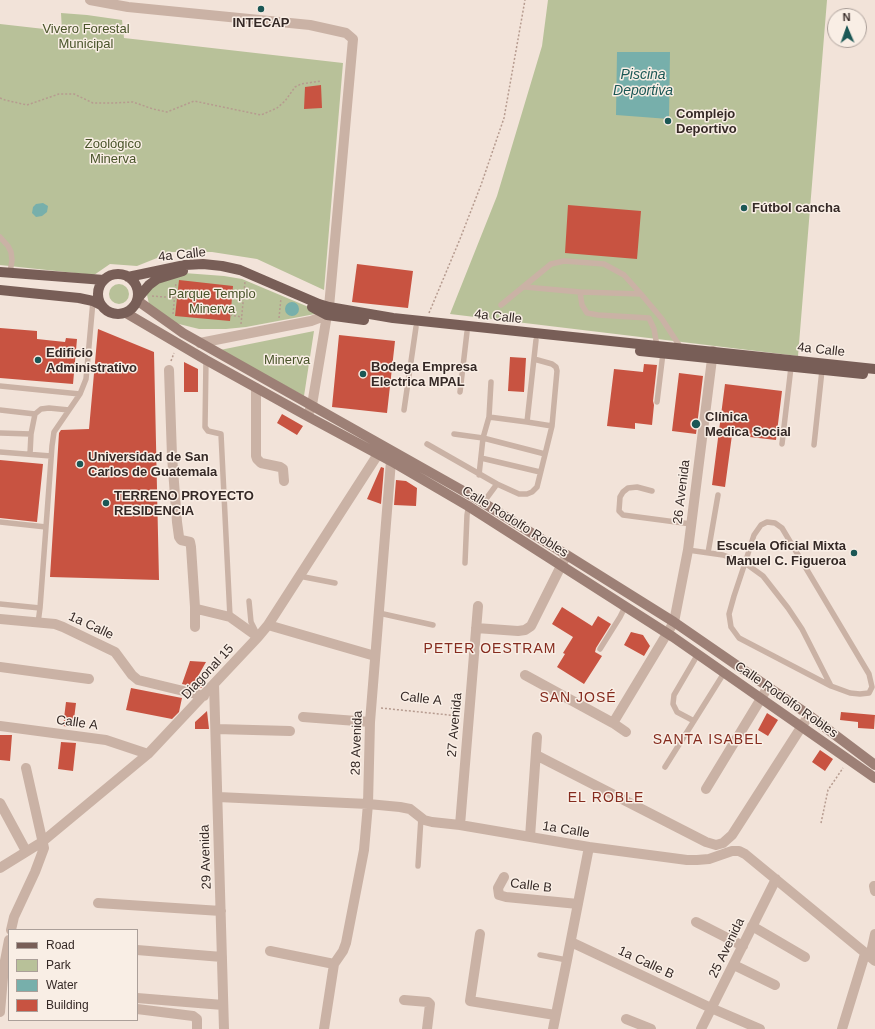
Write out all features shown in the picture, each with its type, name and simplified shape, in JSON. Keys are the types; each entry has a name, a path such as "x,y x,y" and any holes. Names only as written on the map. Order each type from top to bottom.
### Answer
{"main road":[{"name":"4a Calle","path":"128,277 179,266 203,264 222,266 240,270 313,302 328,311"},
{"name":"4a Calle","path":"141,298 149,285 157,279 187,270 211,271 228,273 246,278 328,311 394,318 421,325 467,332 536,340 660,349 681,348 713,355 791,367 875,375"},
{"path":"5,273 104,280"},
{"path":"0,290 79,298 97,303 109,313 120,315 126,313 135,306 141,298 134,281 128,277 116,274 104,280 100,285 97,303"},
{"name":"Calle Rodolfo Robles","path":"141,298 183,333 312,405 380,450"},
{"name":"Calle Rodolfo Robles","path":"126,313 206,360 307,416 380,450 474,497 566,556 674,622 809,715 875,765"},
{"name":"4a Calle","path":"421,325 713,355 875,369"},
{"name":"Calle Rodolfo Robles","path":"393,457 668,634 875,778"}],"street":[{"path":"90,0 128,7 310,25 346,33 353,39 328,311 312,405 307,416"},
{"path":"200,343 311,321 328,311"},
{"name":"26 Avenida","path":"613,723 674,622 688,550 713,355"},
{"path":"169,370 172,456 177,522 179,537 181,540 190,542 195,627"},
{"path":"256,388 257,459 261,463 283,469 284,481"},
{"name":"Diagonal 15","path":"0,868 42,842 148,754 204,696 268,625 380,450"},
{"name":"28 Avenida","path":"324,1029 334,964 343,951 346,943 362,866 368,804 371,707 393,457"},
{"path":"476,628 518,631 525,630 531,626 566,556"},
{"name":"27 Avenida","path":"460,825 478,606"},
{"path":"195,607 197,609 230,617 258,636"},
{"name":"1a Calle","path":"0,619 55,624 63,627 112,650 118,655 132,676 138,680 204,696"},
{"path":"268,625 375,656"},
{"path":"0,667 89,679"},
{"path":"525,675 613,723 626,732"},
{"name":"29 Avenida","path":"214,684 224,1029"},
{"path":"706,790 768,687"},
{"path":"536,756 706,842 716,845 723,843 732,835 809,715"},
{"path":"303,717 370,722"},
{"name":"Calle A","path":"0,726 106,740 148,754"},
{"path":"216,730 290,731"},
{"path":"530,837 537,737"},
{"path":"11,929 14,917 35,872 43,850 26,768"},
{"name":"1a Calle","path":"218,797 368,804 410,809 424,820 432,822 460,825 589,846 697,860 709,859 732,851 738,851 745,854 870,957"},
{"path":"0,803 26,851"},
{"path":"553,1029 589,846"},
{"name":"Calle B","path":"504,877 498,888 499,894 506,898 578,904"},
{"name":"25 Avenida","path":"700,1029 734,965 776,879"},
{"path":"98,903 221,911"},
{"path":"696,922 743,946"},
{"path":"752,926 805,957"},
{"path":"480,934 470,1001 555,1015"},
{"path":"844,1028 870,957 875,934"},
{"name":"1a Calle B","path":"571,942 711,1008"},
{"path":"0,1012 4,966 8,945"},
{"path":"138,950 222,957"},
{"path":"270,951 334,964"},
{"path":"734,965 775,985"},
{"path":"138,998 223,1005"},
{"path":"404,1000 428,1002 430,1004 427,1029"},
{"path":"711,1008 760,1029"},
{"path":"138,1009 193,1016 197,1019 197,1029"},
{"path":"626,1020 651,1029"}],"lane":[{"path":"0,237 11,252 12,260 5,273"},
{"path":"501,306 551,264 564,261 604,264 624,275 658,315 681,348"},
{"path":"525,286 580,292 641,294"},
{"path":"580,292 582,305 587,313 649,318 658,315"},
{"path":"38,623 54,432 80,394 86,379 97,303"},
{"path":"649,318 660,349 657,402"},
{"path":"404,410 421,325"},
{"path":"460,392 467,332"},
{"path":"527,422 536,340"},
{"path":"427,444 497,484 519,494 527,494 532,492 537,487 552,426 557,371 556,367 552,364 534,359"},
{"path":"206,360 205,427 208,431 221,434 230,617"},
{"path":"782,444 791,367"},
{"path":"814,445 822,370"},
{"path":"479,475 484,438 489,417 491,382"},
{"path":"0,386 80,394"},
{"path":"30,454 31,434 35,414 41,409 49,408 69,410"},
{"path":"0,410 35,414"},
{"path":"489,417 552,426"},
{"path":"0,433 31,434"},
{"path":"454,434 484,438 545,454"},
{"path":"0,452 51,456"},
{"path":"481,458 540,472"},
{"path":"483,503 497,484"},
{"path":"652,491 637,487 628,488 620,497 619,511 623,515 691,524"},
{"path":"708,553 718,495"},
{"path":"465,564 468,506 474,497"},
{"path":"0,522 46,527"},
{"path":"767,522 775,523 782,528 869,674 872,687 869,693 860,694 840,690 739,638 732,627 729,614 746,563 754,535 761,525 767,522"},
{"path":"688,550 723,555 746,563 763,576 802,629 831,686"},
{"path":"299,576 335,583"},
{"path":"249,601 252,626 258,636"},
{"path":"0,604 40,608"},
{"path":"600,649 625,607"},
{"path":"379,613 433,625"},
{"path":"694,721 677,712 673,704 674,695 698,654"},
{"path":"665,767 724,673"},
{"path":"418,866 421,817"},
{"path":"540,955 567,960"}],"path":[{"path":"421,325 460,239 504,118 525,0"},
{"path":"0,98 27,105 59,94 74,94 93,103 133,102 167,112 194,102 261,115 277,108 285,101 295,87 301,84 321,81"},
{"path":"172,319 176,298 176,278"},
{"path":"241,326 245,282"},
{"path":"233,291 244,292"},
{"path":"141,298 176,298"},
{"path":"279,316 281,298"},
{"path":"230,315 242,317"},
{"path":"169,370 178,343"},
{"name":"Calle A","path":"371,707 469,717"},
{"path":"820,823 828,790 848,759"}],"green space":[{"name":"Complejo Deportivo","path":"548,0 827,0 798,356 450,314 497,196 542,46"},
{"name":"Zoológico Minerva","path":"61,13 122,20 124,38 343,63 324,290 257,259 212,252 172,252 137,266 110,264 94,275 0,265 0,24 62,31"},
{"name":"Parque Templo Minerva","path":"184,273 242,279 311,308 315,314 246,327 226,329 199,329 175,323 149,304 147,295 149,290 159,282"},
{"path":"115,284 123,284 129,290 129,298 123,304 115,304 109,298 109,290"},
{"name":"Minerva","path":"314,331 304,396 220,350"}],"water":[{"name":"Piscina Deportiva","path":"617,52 670,52 669,119 616,115"},
{"path":"43,203 48,206 47,212 42,216 36,217 32,213 33,207 36,204"},
{"path":"292,302 297,304 299,309 297,314 292,316 287,314 285,309 287,304"}],"building":[{"path":"321,85 322,108 304,109 305,87"},
{"path":"568,205 641,211 637,259 565,253"},
{"path":"357,264 413,271 408,308 352,302"},
{"path":"179,280 233,286 230,321 175,316"},
{"name":"Edificio Administrativo","path":"0,328 37,331 37,339 65,342 66,338 77,339 73,384 0,378"},
{"name":"TERRENO PROYECTO RESIDENCIA","path":"98,329 154,352 159,580 50,577 59,433 61,430 89,429"},
{"name":"Bodega Empresa Electrica MPAL","path":"339,335 395,341 387,413 332,407"},
{"path":"510,357 526,358 524,392 508,391"},
{"path":"184,362 198,369 198,392 184,392"},
{"path":"644,364 657,365 652,425 635,423 635,429 607,426 614,369 643,372"},
{"path":"679,373 703,376 696,434 672,431"},
{"path":"725,384 782,391 776,440 732,435 725,487 712,485"},
{"path":"282,414 303,426 297,435 277,423"},
{"path":"0,460 43,464 37,522 0,518"},
{"path":"381,467 384,468 381,504 367,499"},
{"path":"396,480 406,481 417,488 416,506 394,505"},
{"path":"562,607 592,626 598,616 611,624 596,648 595,652 602,656 584,684 557,667 565,654 563,653 573,637 552,624"},
{"path":"631,632 643,635 650,646 644,656 624,645"},
{"path":"190,661 206,662 197,678 207,682 201,688 182,684"},
{"path":"131,688 182,698 179,712 172,719 126,710"},
{"path":"66,702 76,703 73,727 63,726"},
{"path":"207,711 209,729 195,729 195,722"},
{"path":"841,712 875,715 874,729 858,728 858,722 840,720"},
{"path":"767,713 778,720 768,736 758,730"},
{"path":"0,735 12,735 10,761 0,760"},
{"path":"61,742 76,743 73,771 58,769"},
{"path":"820,750 833,759 825,771 812,762"}],"place":[{"name":"INTECAP","path":"261,9"},
{"name":"Complejo Deportivo","path":"668,121"},
{"name":"Fútbol cancha","path":"744,208"},
{"name":"Edificio Administrativo","path":"38,360"},
{"name":"Bodega Empresa Electrica MPAL","path":"363,374"},
{"name":"Clínica Medica Social","path":"696,424"},
{"name":"Universidad de San Carlos de Guatemala","path":"80,464"},
{"name":"TERRENO PROYECTO RESIDENCIA","path":"106,503"},
{"name":"Escuela Oficial Mixta Manuel C. Figueroa","path":"854,553"}],"district":[{"name":"PETER OESTRAM","path":"490,649"},
{"name":"SAN JOSÉ","path":"578,698"},
{"name":"SANTA ISABEL","path":"708,740"},
{"name":"EL ROBLE","path":"606,798"}],"park label":[{"name":"Vivero Forestal Municipal","path":"86,36"}]}
